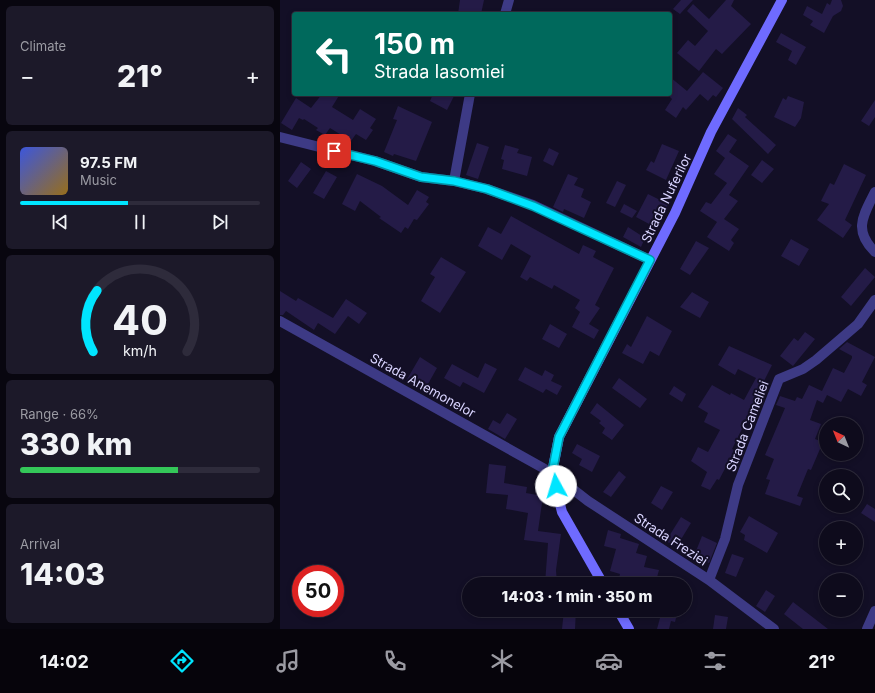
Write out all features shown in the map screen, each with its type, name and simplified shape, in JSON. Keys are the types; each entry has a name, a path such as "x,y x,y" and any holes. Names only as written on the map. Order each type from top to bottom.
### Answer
{"main road":[{"name":"Strada Nuferilor","path":"599,577 562,512 552,473 559,437 675,213 711,132 782,0"},
{"path":"622,617 628,629"}],"street":[{"path":"506,12 509,0"},
{"path":"454,181 470,96"},
{"path":"280,137 375,161 421,177 454,181 487,189 533,206 650,260"},
{"path":"875,192 861,224 862,234 868,245 875,252"},
{"name":"Strada Cameliei","path":"709,580 725,539 738,486 779,379 803,369 816,360 858,324 875,300"},
{"name":"Strada Anemonelor","path":"280,321 552,473"},
{"name":"Strada Freziei","path":"552,473 588,501 709,580 774,629"},
{"path":"867,629 875,611"}],"building":[{"path":"460,0 484,0 481,12 458,12"},
{"path":"681,0 693,0 680,14 673,9"},
{"path":"726,0 734,0 731,6 751,24 722,54 716,49 699,71 677,53 688,40 695,46 708,31 687,11 693,4 709,19"},
{"path":"832,0 841,0 843,6 841,11 833,16 824,33 810,25 813,21 803,15 807,6 822,14 827,3 830,5"},
{"path":"781,33 806,47 796,65 788,60 792,51 776,42"},
{"path":"703,72 723,88 716,97 713,95 708,101 700,94 686,110 683,107 676,118 665,110 672,99 670,96 672,96 672,79 687,91"},
{"path":"320,96 339,96 332,107 353,120 360,109 376,119 370,128 373,130 366,140 356,134 351,141 330,128 325,135 316,130 318,128 304,119 299,118 292,130 281,123 296,98 311,108"},
{"path":"432,96 454,96 447,110 430,101"},
{"path":"788,96 804,102 801,118 795,127 774,117 783,98 786,100"},
{"path":"875,100 875,117 869,126 861,121"},
{"path":"398,106 432,122 416,161 394,154 393,156 384,152 397,120 393,119"},
{"path":"738,108 747,115 745,117 776,145 768,154 732,119"},
{"path":"728,134 737,140 729,152 749,166 729,195 738,201 724,219 739,229 731,240 734,243 729,251 707,237 717,222 700,211 706,202 711,204 727,183 714,174 725,158 716,151"},
{"path":"477,143 489,147 478,179 466,175"},
{"path":"662,144 679,151 666,180 646,170 651,161 654,163"},
{"path":"505,145 519,149 517,153 532,157 527,176 502,169 504,160 501,159"},
{"path":"549,148 559,153 553,166 543,161"},
{"path":"762,160 774,169 762,183 751,175"},
{"path":"301,162 311,169 297,188 288,181"},
{"path":"844,164 866,175 845,220 852,225 843,238 817,220 829,204 821,201 830,183 834,185"},
{"path":"326,171 337,177 324,199 313,193"},
{"path":"357,174 382,186 408,205 417,190 429,197 426,202 429,204 417,220 414,219 408,229 405,227 401,233 379,218 381,217 360,201 355,211 342,204"},
{"path":"568,174 578,178 574,185 584,189 581,197 591,202 584,218 564,209 563,212 553,207"},
{"path":"617,181 626,185 615,207 606,203"},
{"path":"648,194 668,204 663,216 659,213 651,225 636,217"},
{"path":"624,204 637,211 632,218 620,212"},
{"path":"511,216 579,254 583,245 596,251 593,257 614,268 595,305 600,308 589,324 599,330 594,339 572,327 580,312 575,308 580,300 554,285 552,289 530,277 527,281 520,277 531,256 511,244 502,260 478,246 488,227 501,234"},
{"path":"628,227 645,238 641,247 623,237"},
{"path":"791,239 809,249 799,266 781,256"},
{"path":"696,241 709,248 690,275 680,269"},
{"path":"441,257 466,272 440,313 421,301 435,277 430,274"},
{"path":"865,268 875,277 851,306 841,297"},
{"path":"280,291 296,301 298,298 333,318 346,299 367,313 359,324 348,316 335,334 318,323 314,330 286,311 283,315 280,315"},
{"path":"692,292 709,302 700,318 680,307"},
{"path":"647,316 672,331 659,356 650,351 643,364 622,353 627,344 631,347"},
{"path":"550,324 567,334 559,348 542,339"},
{"path":"805,332 815,339 793,366 780,356 794,338 798,341"},
{"path":"847,342 875,357 862,382 867,385 861,396 848,389 841,402 827,395 823,403 817,400 810,420 819,423 819,429 815,439 819,440 819,451 811,470 808,469 797,496 803,498 800,506 765,494 770,480 766,479 774,459 765,455 785,408 776,405 780,396 795,401 797,397 802,399 809,385 822,391 833,368 844,373 852,358 852,356 839,349"},
{"path":"729,346 772,365 760,389 766,393 762,401 757,399 732,449 739,453 734,462 730,459 719,480 717,479 710,490 701,486 707,472 691,461 698,447 708,452 720,430 704,422 708,413 698,407 712,385 730,395 731,393 744,400 756,378 738,369 735,375 718,365"},
{"path":"420,357 437,368 424,391 406,381"},
{"path":"485,363 497,369 484,393 463,382 460,387 444,378 452,364 478,378"},
{"path":"525,367 542,376 545,370 554,375 551,381 562,386 557,395 546,389 543,393 518,380"},
{"path":"619,378 647,399 640,408 612,388"},
{"path":"674,386 686,394 682,402 669,394"},
{"path":"597,403 624,425 612,440 602,433 605,428 599,423 601,421 590,413"},
{"path":"507,413 517,419 505,439 488,429 493,420 500,424"},
{"path":"577,444 600,456 592,472 579,465 582,459 572,453"},
{"path":"489,464 506,466 504,483 527,487 526,493 543,496 538,531 561,534 556,570 556,577 546,577 548,543 524,540 528,513 506,509 508,495 486,493"},
{"path":"619,471 626,477 611,497 603,492"},
{"path":"661,486 673,492 662,510 651,503"},
{"path":"867,504 875,509 875,522 861,513 863,513 863,510"},
{"path":"749,516 778,533 767,553 744,540 745,535 740,532"},
{"path":"681,517 691,523 680,541 678,539 674,546 666,541"},
{"path":"608,530 621,534 620,538 639,544 636,553 647,556 644,567 659,570 657,577 619,577 620,574 610,571 616,549 604,546"},
{"path":"702,536 717,543 709,563 694,556"},
{"path":"732,554 744,558 736,577 725,573"},
{"path":"766,590 775,596 765,612 756,606"},
{"path":"793,602 828,629 803,629 784,614"},
{"path":"715,615 728,617 726,629 713,629"},
{"path":"563,617 576,617 575,629 562,629"},
{"path":"656,617 676,617 675,622 671,621 669,629 657,629 660,618"}],"route":[{"path":"334,151 375,161 421,177 454,181 487,189 533,206 650,260 606,349 559,437 552,473 556,486"}]}
